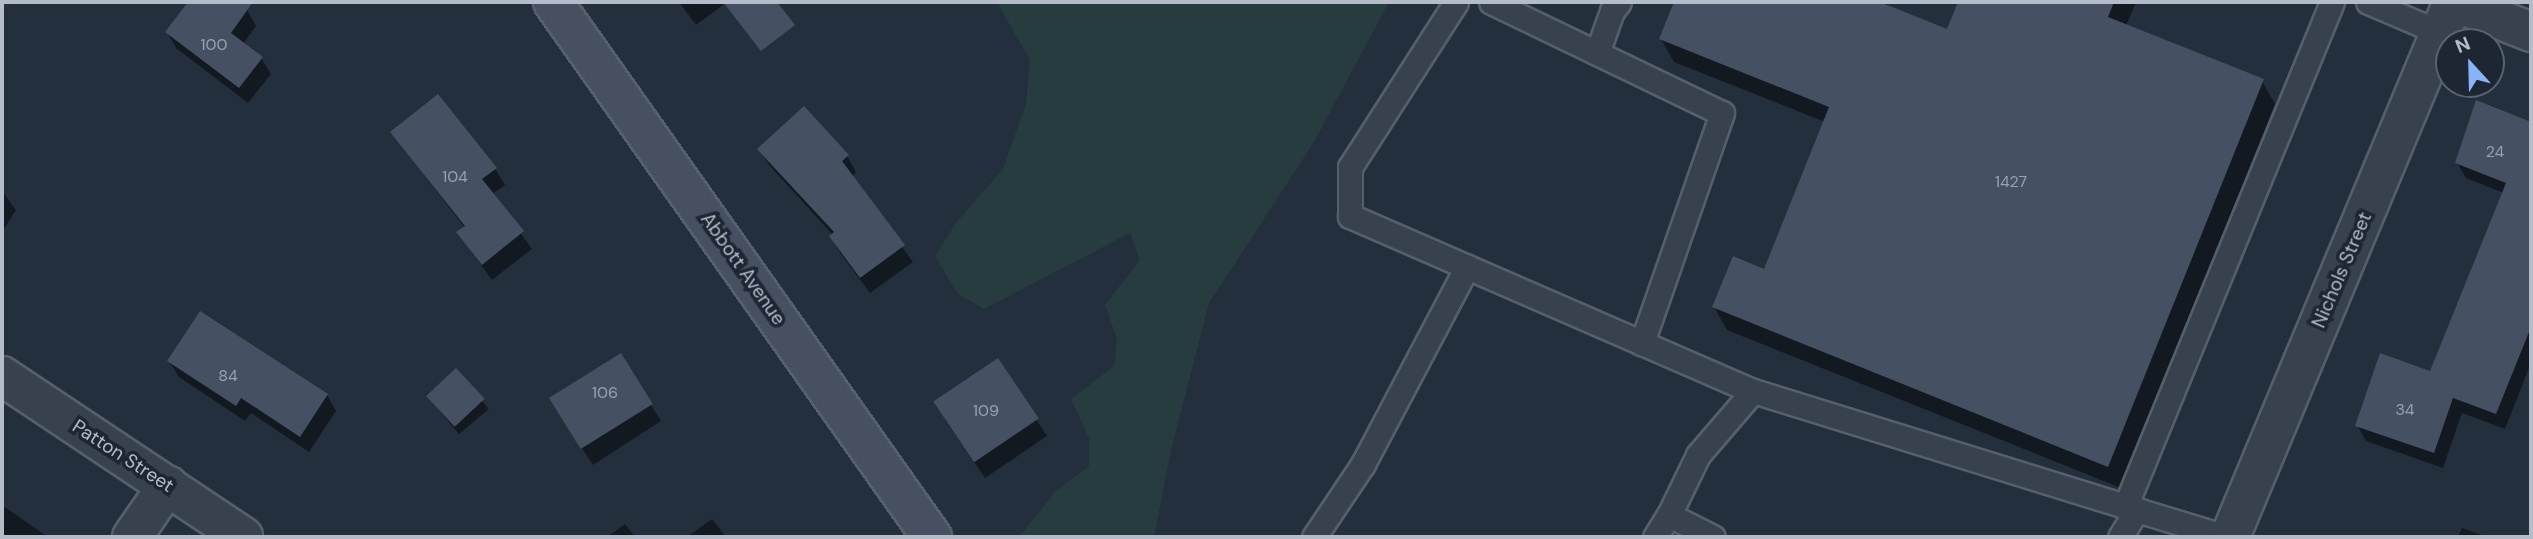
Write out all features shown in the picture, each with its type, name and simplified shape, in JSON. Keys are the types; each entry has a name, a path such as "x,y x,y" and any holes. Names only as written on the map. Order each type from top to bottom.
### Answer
{"main road":[{"name":"Abbott Avenue","path":"553,2 932,537"}],"street":[{"path":"2450,12 2531,32"},
{"name":"Nichols Street","path":"2228,537 2450,12"},
{"name":"Patton Street","path":"2,376 243,537"},
{"path":"132,537 168,485"}],"lane":[{"path":"1456,2 1350,167 1350,216 1753,391 2228,537"},
{"path":"1491,2 1722,113 1642,343"},
{"path":"1597,52 1612,11 1619,2"},
{"path":"2120,537 2332,2"},
{"path":"2368,2 2450,12"},
{"path":"1314,537 1363,464 1467,267"},
{"path":"1656,537 1698,456 1753,391"},
{"path":"1669,515 1713,537"}],"green space":[{"path":"997,2 1389,2 1314,142 1209,303 1171,450 1154,537 1019,537 1055,492 1089,466 1089,438 1071,399 1114,366 1117,339 1105,305 1140,260 1130,233 984,309 958,294 935,256 956,223 1003,169 1026,104 1030,60"}],"building":[{"path":"188,2 253,2 231,33 263,57 239,88 165,32"},
{"path":"723,2 777,2 795,25 761,51"},
{"path":"1674,2 1880,2 1947,29 1958,2 2114,2 2108,17 2264,79 2108,467 1712,307 1733,256 1764,269 1829,107 1659,39"},
{"path":"438,94 497,168 482,179 524,231 482,265 456,232 465,226 390,132"},
{"path":"2476,100 2531,122 2531,327 2496,414 2453,398 2434,453 2355,426 2380,353 2430,371 2506,183 2455,163"},
{"path":"804,106 849,155 842,161 905,245 860,278 829,236 834,232 757,149"},
{"path":"200,311 328,394 300,437 241,398 236,406 167,361"},
{"path":"621,353 653,404 581,449 549,398"},
{"path":"998,358 1039,419 974,462 933,402"},
{"path":"456,368 485,399 455,427 426,396"}]}
